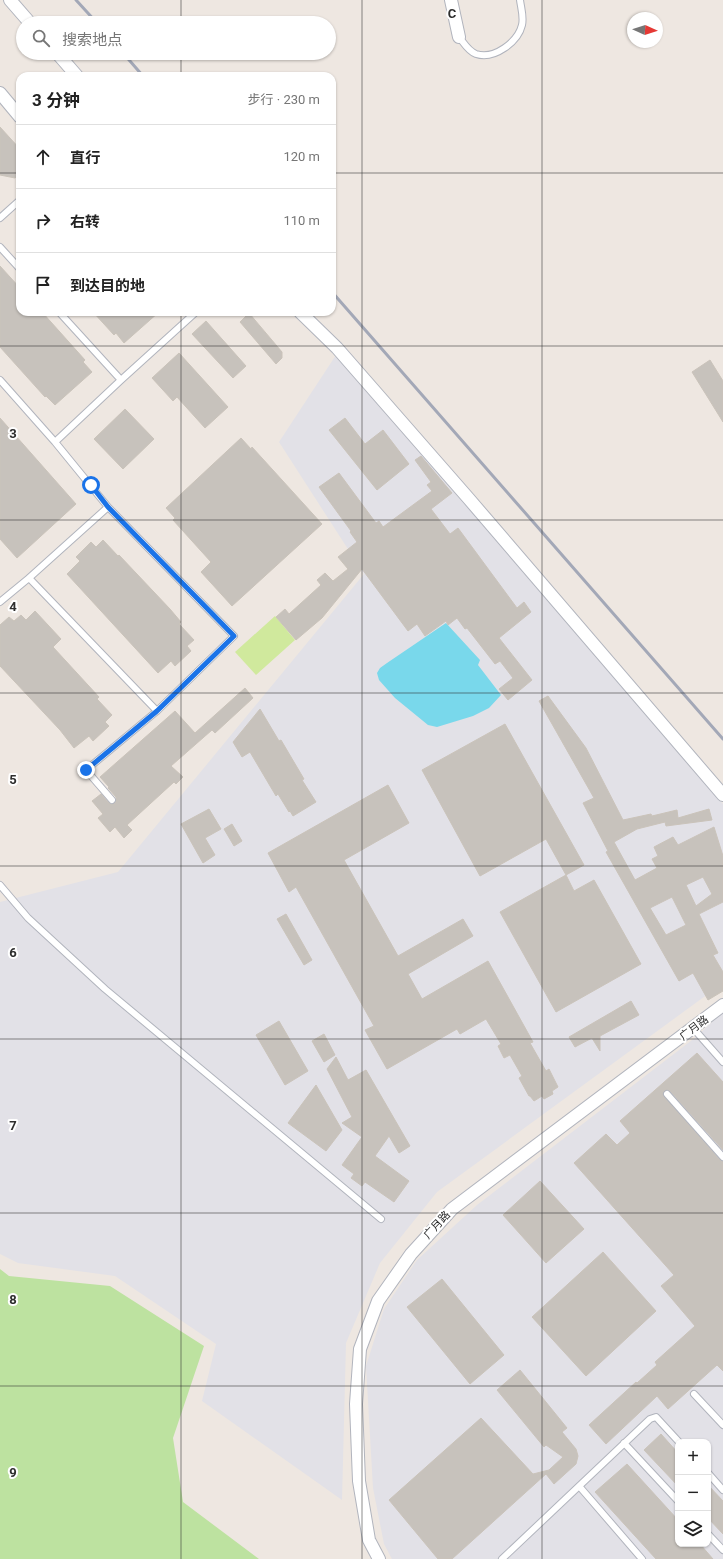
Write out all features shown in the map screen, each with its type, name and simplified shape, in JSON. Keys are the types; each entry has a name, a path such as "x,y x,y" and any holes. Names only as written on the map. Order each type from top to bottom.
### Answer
{"street":[{"path":"10,0 24,16"},
{"path":"451,0 459,36"},
{"path":"63,60 74,72"},
{"path":"0,93 16,112"},
{"path":"304,316 337,348 469,499 723,795"},
{"name":"广月路","path":"379,1559 369,1540 359,1481 356,1404 360,1349 378,1301 411,1254 452,1209 723,1005"}],"lane":[{"path":"459,36 468,50 477,54 489,55 499,51 513,41 522,25 520,0"},
{"path":"0,218 16,204"},
{"path":"0,247 16,265"},
{"path":"63,316 121,380"},
{"path":"55,442 192,316"},
{"path":"0,380 55,442 108,507 234,636 157,711 86,770 112,800"},
{"path":"0,602 108,507"},
{"path":"29,578 157,711"},
{"path":"0,885 28,918 104,989 381,1219"},
{"path":"693,1028 723,1062"},
{"path":"667,1094 723,1157"},
{"path":"694,1394 723,1425"},
{"path":"502,1559 650,1419 656,1417 676,1439"},
{"path":"624,1443 675,1498"},
{"path":"710,1475 723,1490"},
{"path":"579,1486 642,1559"},
{"path":"711,1537 723,1550"}],"shaded area":[{"path":"338,352 624,682 723,804 723,983 437,1192 380,1263 346,1343 342,1500 202,1401 216,1344 115,1276 18,1263 0,1254 0,902 118,872 364,574 279,442"},
{"path":"723,1012 723,1559 392,1559 384,1544 373,1488 366,1366 384,1309 417,1260 477,1205 696,1037"}],"green space":[{"path":"275,616 295,640 256,675 235,652"},
{"path":"0,1269 9,1276 110,1286 204,1346 173,1438 183,1502 259,1559 0,1559"}],"water":[{"path":"446,623 480,660 478,665 501,695 489,708 473,716 437,727 428,725 395,698 379,680 377,673 380,668"}],"building":[{"path":"0,127 16,145 16,177 0,175"},
{"path":"0,266 16,284 16,316 46,316 85,360 83,362 92,372 55,405 46,396 45,397 0,347"},
{"path":"97,316 154,316 124,343 116,333 114,335"},
{"path":"246,316 252,316 282,352 282,358 276,364 240,322"},
{"path":"206,321 246,366 233,378 192,334"},
{"path":"179,353 228,407 205,428 177,397 173,401 152,378"},
{"path":"710,360 723,381 723,422 692,372"},
{"path":"125,409 154,439 123,469 94,439"},
{"path":"0,418 76,504 17,558 0,539"},
{"path":"345,418 365,444 383,430 409,464 377,490 329,430"},
{"path":"241,438 251,449 252,447 322,524 232,606 201,572 211,562 173,520 175,518 166,508"},
{"path":"421,456 452,493 431,509 450,534 458,528 517,608 524,602 531,612 499,638 532,680 508,700 499,689 513,678 500,661 495,664 467,628 465,629 457,618 448,625 446,621 425,636 417,624 408,631 362,569 322,618 296,640 276,617 285,609 289,614 321,585 317,580 325,573 333,581 348,569 338,557 357,542 350,532 351,531 319,487 339,473 376,523 379,521 383,527 432,491 427,485 431,482 415,460"},
{"path":"103,540 170,609 181,622 179,624 194,640 187,646 191,651 175,666 171,661 158,673 67,574 80,561 76,557 91,542 96,547"},
{"path":"35,611 61,639 53,647 99,697 97,699 112,715 105,722 109,726 93,741 89,736 74,748 60,730 0,666 0,625 9,617 14,621 21,615 26,620"},
{"path":"245,688 253,698 215,733 212,730 171,766 183,777 176,784 174,782 127,825 132,830 124,838 115,827 110,832 98,818 103,814 92,801 101,794 110,804 113,804 116,802 116,797 100,777 175,711 195,733"},
{"path":"548,696 586,748 623,820 651,814 652,816 677,810 678,818 709,809 712,820 666,826 665,822 637,829 614,842 635,880 657,868 652,859 658,856 654,847 673,837 678,845 714,827 723,856 723,902 699,914 718,953 713,955 723,972 723,991 708,1000 693,973 679,981 606,852 608,851 583,803 594,798 539,701","holes":["703,877 712,894 696,906 686,885","672,897 686,925 666,935 650,908"]},
{"path":"260,709 279,741 281,740 304,779 302,780 316,802 293,816 278,794 276,796 250,752 242,757 233,742"},
{"path":"505,724 584,865 566,875 546,839 480,876 422,770"},
{"path":"388,785 409,823 344,860 398,956 463,919 473,936 408,974 422,999 488,961 533,1042 530,1043 546,1071 549,1069 558,1087 552,1091 553,1094 544,1099 542,1096 534,1101 529,1096 519,1078 522,1076 510,1055 504,1058 498,1046 501,1044 486,1019 460,1034 457,1029 387,1069 365,1030 374,1026 296,887 289,892 268,853"},
{"path":"209,809 221,829 205,838 215,855 203,863 181,824"},
{"path":"232,824 242,841 234,846 224,829"},
{"path":"566,875 574,891 594,880 641,964 556,1012 500,912"},
{"path":"286,914 312,960 304,965 277,919"},
{"path":"631,1001 639,1015 600,1036 600,1051 592,1038 575,1047 569,1037"},
{"path":"279,1021 308,1071 285,1085 256,1035"},
{"path":"324,1034 335,1055 324,1062 312,1041"},
{"path":"697,1053 723,1082 723,1150 670,1091 666,1090 663,1095 720,1160 723,1161 723,1371 717,1365 668,1409 657,1396 606,1444 589,1425 657,1365 655,1362 695,1326 661,1286 674,1275 574,1163 606,1134 617,1145 630,1133 620,1121"},
{"path":"336,1057 348,1080 366,1070 410,1146 399,1153 389,1136 375,1156 409,1181 394,1202 365,1182 362,1186 351,1178 354,1174 342,1165 362,1137 342,1123 352,1117 327,1069"},
{"path":"316,1085 342,1130 326,1151 288,1123"},
{"path":"540,1181 584,1229 546,1263 503,1215"},
{"path":"603,1252 656,1311 586,1376 532,1317"},
{"path":"442,1279 504,1355 470,1384 407,1307"},
{"path":"520,1370 567,1428 562,1432 576,1449 578,1456 576,1464 554,1484 546,1474 452,1559 438,1559 389,1500 481,1418 533,1474 549,1470 563,1457 546,1445 544,1447 497,1390"},
{"path":"661,1434 675,1450 675,1483 644,1450"},
{"path":"627,1464 675,1517 675,1547 703,1547 713,1559 656,1559 595,1492"},
{"path":"711,1488 723,1501 723,1534 711,1521"}],"railway":[{"path":"76,0 91,16"},
{"path":"129,60 140,72"},
{"path":"336,297 723,739"}],"route":[{"path":"86,770 157,711 234,636 108,507 91,485"}]}
